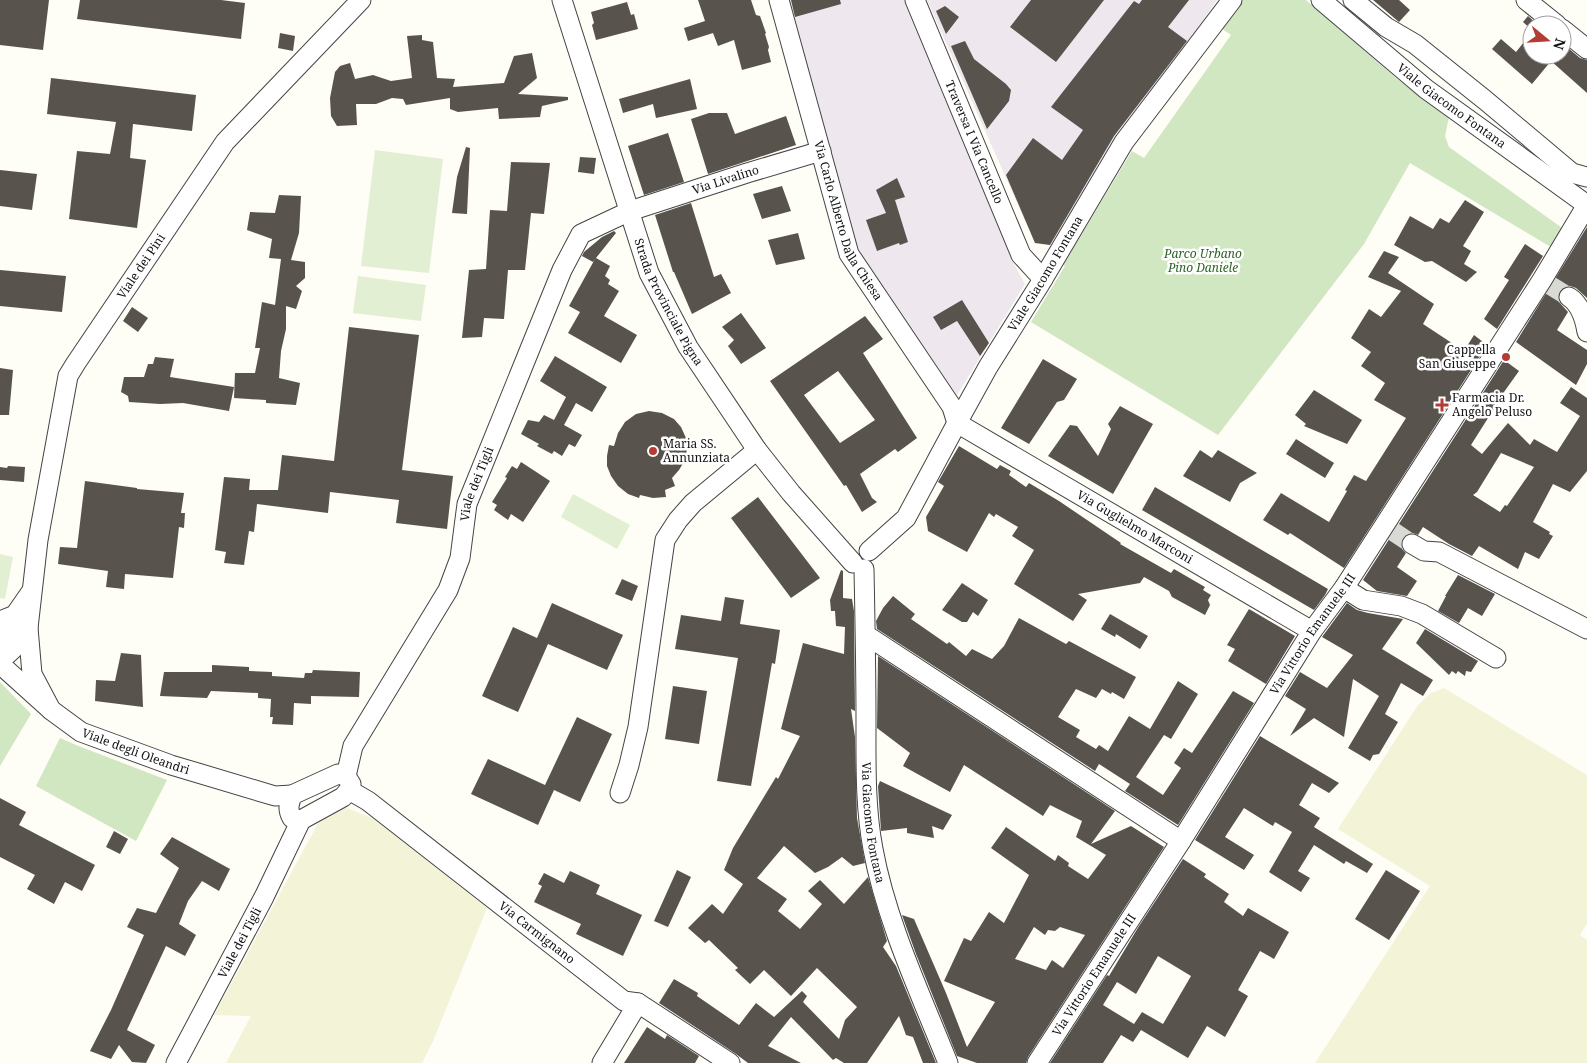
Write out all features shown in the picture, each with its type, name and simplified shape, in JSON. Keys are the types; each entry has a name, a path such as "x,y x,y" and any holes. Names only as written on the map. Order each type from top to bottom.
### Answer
{"street":[{"name":"Viale dei Pini","path":"51,710 32,674 14,621 33,588 39,535 68,376 225,142 361,0"},
{"name":"Via Carlo Alberto Dalla Chiesa","path":"779,0 849,254 952,407 957,423"},
{"name":"Traversa I Via Cancello","path":"915,0 1021,255 1043,279"},
{"name":"Viale Giacomo Fontana","path":"858,566 870,566 873,561 870,551 906,518 988,367 1043,279 1124,142 1232,0"},
{"name":"Viale Giacomo Fontana","path":"1320,0 1438,98 1587,205"},
{"path":"1353,0 1386,27 1423,50 1572,173 1587,177"},
{"path":"1526,0 1545,15"},
{"name":"Strada Provinciale Pigna","path":"562,1 649,273 688,348 757,450 791,493 858,566"},
{"path":"1572,37 1587,49"},
{"name":"Via Livalino","path":"630,211 821,151"},
{"name":"Via Vittorio Emanuele III","path":"1037,1063 1312,631 1388,528 1545,282 1587,205"},
{"name":"Viale dei Tigli","path":"348,783 353,746 448,590 460,558 467,504 562,270 581,234 630,211"},
{"path":"1569,297 1576,301 1586,324 1587,332"},
{"name":"Via Guglielmo Marconi","path":"957,423 1312,631"},
{"path":"620,793 638,727 664,540 693,503 757,450"},
{"path":"1412,544 1424,551 1439,552 1587,629"},
{"name":"Via Giacomo Fontana","path":"858,566 866,635 866,787 872,848 906,958 948,1063"},
{"path":"1344,588 1363,600 1401,606 1422,614 1496,658"},
{"path":"0,645 14,621"},
{"name":"Viale degli Oleandri","path":"14,621 13,649 0,662 51,710 81,732 144,755 275,796 292,796"},
{"path":"866,635 1180,841"},
{"path":"338,774 348,783 343,797 301,820 292,818 288,806 292,796 338,774"},
{"name":"Via Carmignano","path":"348,783 368,801 624,1001 638,1003 727,1062"},
{"name":"Viale dei Tigli","path":"176,1063 264,897 301,820"},
{"path":"602,1063 638,1003"}],"shaded area":[{"path":"786,0 907,0 1014,264 1025,284 957,395 858,249"},
{"path":"927,0 1217,0 1131,119 1050,245 1035,243"}],"green space":[{"name":"Parco Urbano Pino Daniele","path":"1243,0 1306,0 1397,79 1449,117 1445,136 1449,147 1565,230 1554,249 1410,163 1364,244 1218,435 1031,322 1132,151 1144,158 1231,35 1221,28"},
{"path":"375,150 443,159 429,273 361,266"},
{"path":"358,276 426,285 421,321 353,313"},
{"path":"573,494 630,525 617,549 561,517"},
{"path":"0,554 13,557 5,599 0,598"},
{"path":"0,682 31,714 0,766"},
{"path":"1444,688 1587,775 1587,923 1580,935 1587,940 1587,1063 1315,1063 1430,886 1338,829 1418,705 1431,693"},
{"path":"60,738 167,780 136,841 36,786"},
{"path":"345,807 374,819 487,908 433,1041 422,1063 226,1063 251,1016 214,1015 321,818"}],"building":[{"path":"0,0 49,0 43,50 0,45"},
{"path":"80,0 221,0 245,3 241,39 77,19"},
{"path":"698,0 751,0 756,15 760,16 766,33 771,62 742,70 734,40 718,46 713,33 688,41 684,28 705,21"},
{"path":"791,0 840,0 841,4 795,17"},
{"path":"1031,0 1104,0 1056,62 1010,27"},
{"path":"1142,0 1189,0 1168,27 1187,41 1114,136 1050,245 1035,243 1006,175 1033,138 1062,160 1083,130 1051,107 1134,1 1139,4"},
{"path":"1373,0 1399,0 1410,10 1399,22"},
{"path":"627,2 631,15 634,14 638,29 596,40 591,12"},
{"path":"945,6 959,17 946,34 936,11"},
{"path":"280,33 295,36 293,51 278,48"},
{"path":"422,35 422,40 433,42 437,78 455,79 453,87 504,83 514,56 532,53 537,78 518,94 568,97 568,100 542,106 540,117 499,119 498,108 458,112 450,109 450,98 406,105 403,99 392,98 376,104 356,104 357,125 337,126 331,116 330,98 335,72 340,66 350,63 355,79 373,75 391,81 412,78 407,36"},
{"path":"1501,39 1516,52 1522,44 1522,65 1548,65 1532,84 1492,49"},
{"path":"965,41 974,59 1011,90 1009,101 987,129 951,46"},
{"path":"1572,51 1580,58 1587,60 1587,93 1556,65 1572,65"},
{"path":"51,78 196,95 192,131 133,124 130,158 146,160 137,228 69,219 77,151 110,154 116,122 47,114"},
{"path":"690,79 697,109 656,118 653,104 623,113 619,99"},
{"path":"709,113 727,113 735,134 786,116 796,145 708,174 691,119"},
{"path":"668,133 684,182 644,195 628,146"},
{"path":"466,147 470,148 467,214 452,213 457,177"},
{"path":"580,157 596,158 594,174 578,172"},
{"path":"511,162 550,163 544,214 531,213 525,270 508,270 504,319 484,318 482,337 462,338 469,270 486,269 490,210 507,211"},
{"path":"0,170 37,174 32,210 0,206"},
{"path":"897,178 905,197 895,200 908,242 900,245 899,243 877,251 866,220 886,213 876,190"},
{"path":"782,186 791,211 762,219 753,194"},
{"path":"279,195 301,196 299,233 291,260 305,262 305,278 296,286 302,291 296,309 286,306 286,329 281,351 279,378 300,383 296,405 266,403 266,400 234,398 235,373 255,373 260,348 255,348 262,302 275,305 281,259 269,258 272,239 247,230 250,212 275,213"},
{"path":"1465,200 1484,212 1463,246 1471,251 1464,264 1477,272 1466,282 1432,261 1425,262 1394,245 1410,216 1433,229 1440,218 1449,223"},
{"path":"691,203 714,277 721,274 731,293 692,314 673,272 655,215"},
{"path":"1587,227 1587,298 1576,288 1570,286 1565,286 1560,290 1558,296 1559,302 1568,312 1557,330 1587,350 1587,364 1576,385 1516,342"},
{"path":"614,231 616,233 596,258 610,266 605,276 610,280 608,284 619,291 604,316 637,335 621,363 568,333 580,312 569,306 595,259 593,262 582,256 584,252 602,237"},
{"path":"798,233 805,259 776,265 768,240"},
{"path":"1525,244 1543,256 1497,329 1484,319 1509,280 1504,277"},
{"path":"1384,251 1399,257 1388,273 1434,304 1423,324 1464,351 1474,335 1487,345 1344,568 1290,533 1288,535 1263,520 1281,493 1329,522 1354,475 1366,481 1406,418 1374,400 1385,383 1361,366 1371,352 1351,338 1369,309 1381,317 1401,291 1368,277"},
{"path":"0,270 66,276 62,312 0,306"},
{"path":"962,300 989,343 980,356 957,321 941,330 933,317"},
{"path":"132,307 148,318 138,332 123,321"},
{"path":"741,313 766,348 741,364 728,346 734,340 722,327"},
{"path":"865,316 883,339 863,353 917,438 898,452 895,449 860,474 872,498 877,502 862,512 846,485 844,486 770,381","holes":["838,371 875,420 840,443 804,395"]},
{"path":"349,327 419,335 402,470 453,476 447,529 396,523 399,500 330,492 328,513 257,504 254,532 249,531 244,565 224,563 226,552 215,550 224,477 250,479 249,490 278,490 282,455 334,461"},
{"path":"555,356 607,387 592,412 576,403 564,425 582,435 575,447 569,444 562,456 554,451 552,454 537,446 539,444 521,434 528,420 539,422 544,415 554,420 566,397 540,381"},
{"path":"155,357 174,359 170,377 234,387 229,411 183,403 129,402 128,396 121,392 124,377 144,377 148,364 153,364"},
{"path":"1043,359 1077,379 1064,400 1057,402 1029,444 1001,428"},
{"path":"1504,360 1519,371 1494,406 1471,445 1482,454 1508,423 1530,445 1534,439 1557,452 1580,416 1560,403 1571,387 1587,398 1587,471 1570,492 1553,484 1533,522 1550,532 1549,534 1553,536 1539,559 1525,552 1518,569 1479,546 1472,556 1423,527 1418,535 1413,533 1406,535 1401,543 1402,549 1406,553 1397,567 1417,581 1407,596 1377,591 1363,580","holes":["1501,453 1534,467 1507,506 1505,505 1500,512 1473,495 1477,492"]},
{"path":"0,368 13,370 9,415 0,415"},
{"path":"1314,390 1362,420 1347,444 1304,426 1306,424 1295,415"},
{"path":"1120,406 1153,424 1113,494 1048,456 1070,425 1077,426 1098,456 1111,429 1108,424"},
{"path":"649,411 662,413 674,419 681,427 686,438 685,460 672,478 675,486 665,490 666,497 653,498 640,495 639,498 628,494 618,486 607,466 609,445 614,446 618,433 625,422 636,414"},
{"path":"1296,439 1334,463 1325,478 1286,454"},
{"path":"959,446 997,469 1000,465 1011,471 1009,475 1026,487 1029,483 1059,501 1120,544 1171,573 1174,569 1205,587 1203,590 1211,595 1208,600 1210,605 1205,615 1172,597 1169,591 1144,577 1140,583 1078,594 1087,600 1073,621 1014,584 1034,550 1012,536 1018,527 996,514 994,517 989,513 967,552 928,531 926,517 944,486 938,482"},
{"path":"1200,450 1212,458 1218,450 1257,473 1240,483 1230,502 1183,476"},
{"path":"521,462 550,481 523,522 511,514 508,520 494,510 497,505 492,502 512,466 517,469"},
{"path":"8,466 25,467 24,482 0,480 0,467 7,468"},
{"path":"85,481 137,489 184,493 181,513 185,513 184,528 179,527 173,578 125,574 124,589 106,587 108,571 58,564 60,547 77,548"},
{"path":"1155,487 1328,589 1325,595 1314,610 1142,510"},
{"path":"758,497 820,578 791,598 731,518"},
{"path":"841,570 843,571 843,598 852,599 854,611 855,711 851,709 855,737 857,818 865,863 853,866 842,857 815,873 784,846 757,878 787,899 778,911 800,929 822,904 808,891 820,880 844,904 868,877 887,941 883,947 896,966 936,1063 923,1063 913,1037 906,1035 899,1016 867,1063 844,1063 836,1058 833,1060 791,1017 768,1046 801,1063 748,1063 659,1003 674,979 698,993 697,996 739,1025 756,1003 774,1017 802,991 807,996 803,1002 839,1039 845,1020 857,1007 817,968 791,996 764,970 750,984 735,970 738,968 709,940 705,943 688,928 712,904 723,914 743,884 724,870 733,848 776,777 778,779 800,736 781,729 803,643 844,654 845,627 836,626 835,611 831,611 830,600"},
{"path":"1458,575 1495,594 1482,616 1468,608 1459,623 1438,611"},
{"path":"622,579 638,586 632,601 615,594"},
{"path":"962,583 988,600 978,616 973,612 967,622 962,622 942,610"},
{"path":"893,596 915,614 911,619 947,644 949,642 966,656 972,649 992,659 1004,646 1019,618 1066,644 1069,641 1136,677 1124,699 1102,689 1096,698 1076,689 1058,717 1080,730 1076,737 1096,749 1099,745 1108,751 1129,716 1150,729 1178,681 1198,694 1171,739 1164,735 1136,777 1163,795 1181,768 1174,763 1184,748 1192,753 1233,691 1254,703 1178,825 1125,791 1130,784 1099,764 1095,771 877,629 876,621 883,608"},
{"path":"725,597 744,600 740,624 780,630 775,664 772,663 751,786 717,781 738,658 675,649 681,615 721,621"},
{"path":"552,603 623,635 607,670 548,644 518,712 482,696 513,627 537,638"},
{"path":"1347,603 1357,610 1403,619 1382,649 1433,680 1423,696 1401,683 1385,714 1398,722 1379,754 1373,755 1370,761 1348,748 1379,696 1353,679 1344,737 1314,718 1290,736 1306,709 1285,696 1300,672 1327,688 1353,655 1322,637"},
{"path":"1249,609 1295,636 1266,684 1228,661 1235,649 1227,645"},
{"path":"1110,614 1148,636 1140,649 1116,634 1115,637 1101,629"},
{"path":"1425,629 1478,661 1471,672 1466,671 1465,676 1458,671 1456,674 1452,671 1449,675 1416,643"},
{"path":"121,653 141,655 143,707 95,701 96,680 115,681"},
{"path":"878,656 1115,811 1091,844 1131,826 1164,847 1028,1057 1026,1063 977,1063 957,1056 902,915 914,919 967,1047 995,1002 944,981 964,938 971,941 989,912 1004,923 1029,875 991,848 1006,827 1055,861 1058,855 1069,863 1068,866 1088,879 1106,855 1076,837 1082,821 1050,805 1043,816 964,765 950,792 903,766 910,753 877,728","holes":["1034,927 1045,935 1048,930 1055,931 1060,927 1085,935 1063,968 1052,960 1046,970 1015,959"]},
{"path":"212,665 249,667 249,671 272,672 272,676 304,678 305,673 312,673 313,670 360,672 359,697 311,696 311,704 294,703 293,725 272,724 273,717 270,717 271,699 258,698 258,693 211,691 207,698 160,696 164,672 212,672"},
{"path":"673,686 707,691 699,744 665,739"},
{"path":"577,717 612,734 580,802 554,790 538,825 471,794 488,759 545,785"},
{"path":"1260,736 1339,783 1329,793 1312,783 1299,805 1320,818 1314,827 1373,864 1367,873 1346,861 1344,864 1314,845 1298,871 1310,878 1301,892 1269,872 1292,832 1275,822 1273,826 1244,808 1225,837 1254,855 1244,870 1195,840"},
{"path":"880,781 952,815 943,830 932,826 934,838 907,833 907,828 881,831 878,786"},
{"path":"0,798 26,812 19,825 95,865 82,891 65,882 54,904 27,889 35,875 0,857"},
{"path":"114,831 128,839 120,854 106,847"},
{"path":"172,837 230,869 219,891 202,881 188,901 179,924 196,935 185,956 166,946 127,1030 155,1045 146,1063 132,1062 119,1045 111,1059 90,1051 111,1010 144,935 127,927 137,908 156,913 179,868 160,854"},
{"path":"1183,859 1206,874 1204,877 1229,894 1224,902 1243,916 1248,908 1289,932 1274,959 1260,951 1238,990 1248,996 1225,1037 1207,1026 1188,1058 1141,1030 1133,1042 1121,1035 1103,1063 1050,1063 1107,975 1109,976","holes":["1158,956 1191,976 1163,1024 1142,1012 1134,1024 1103,1005 1117,982 1136,994"]},
{"path":"677,870 691,877 668,927 654,921"},
{"path":"1386,870 1420,891 1389,940 1355,919"},
{"path":"570,871 600,885 596,894 642,915 623,956 576,934 581,924 534,902 542,886 538,884 544,873 564,883"},
{"path":"647,1027 665,1039 667,1035 699,1056 695,1063 624,1063"}],"tunnel":[{"path":"1548,284 1569,297"},
{"path":"1391,530 1412,544"}],"place":[{"name":"Cappella San Giuseppe","path":"1506,357"},
{"name":"Farmacia Dr. Angelo Peluso","path":"1442,405"},
{"name":"Maria SS. Annunziata","path":"653,451"}]}
